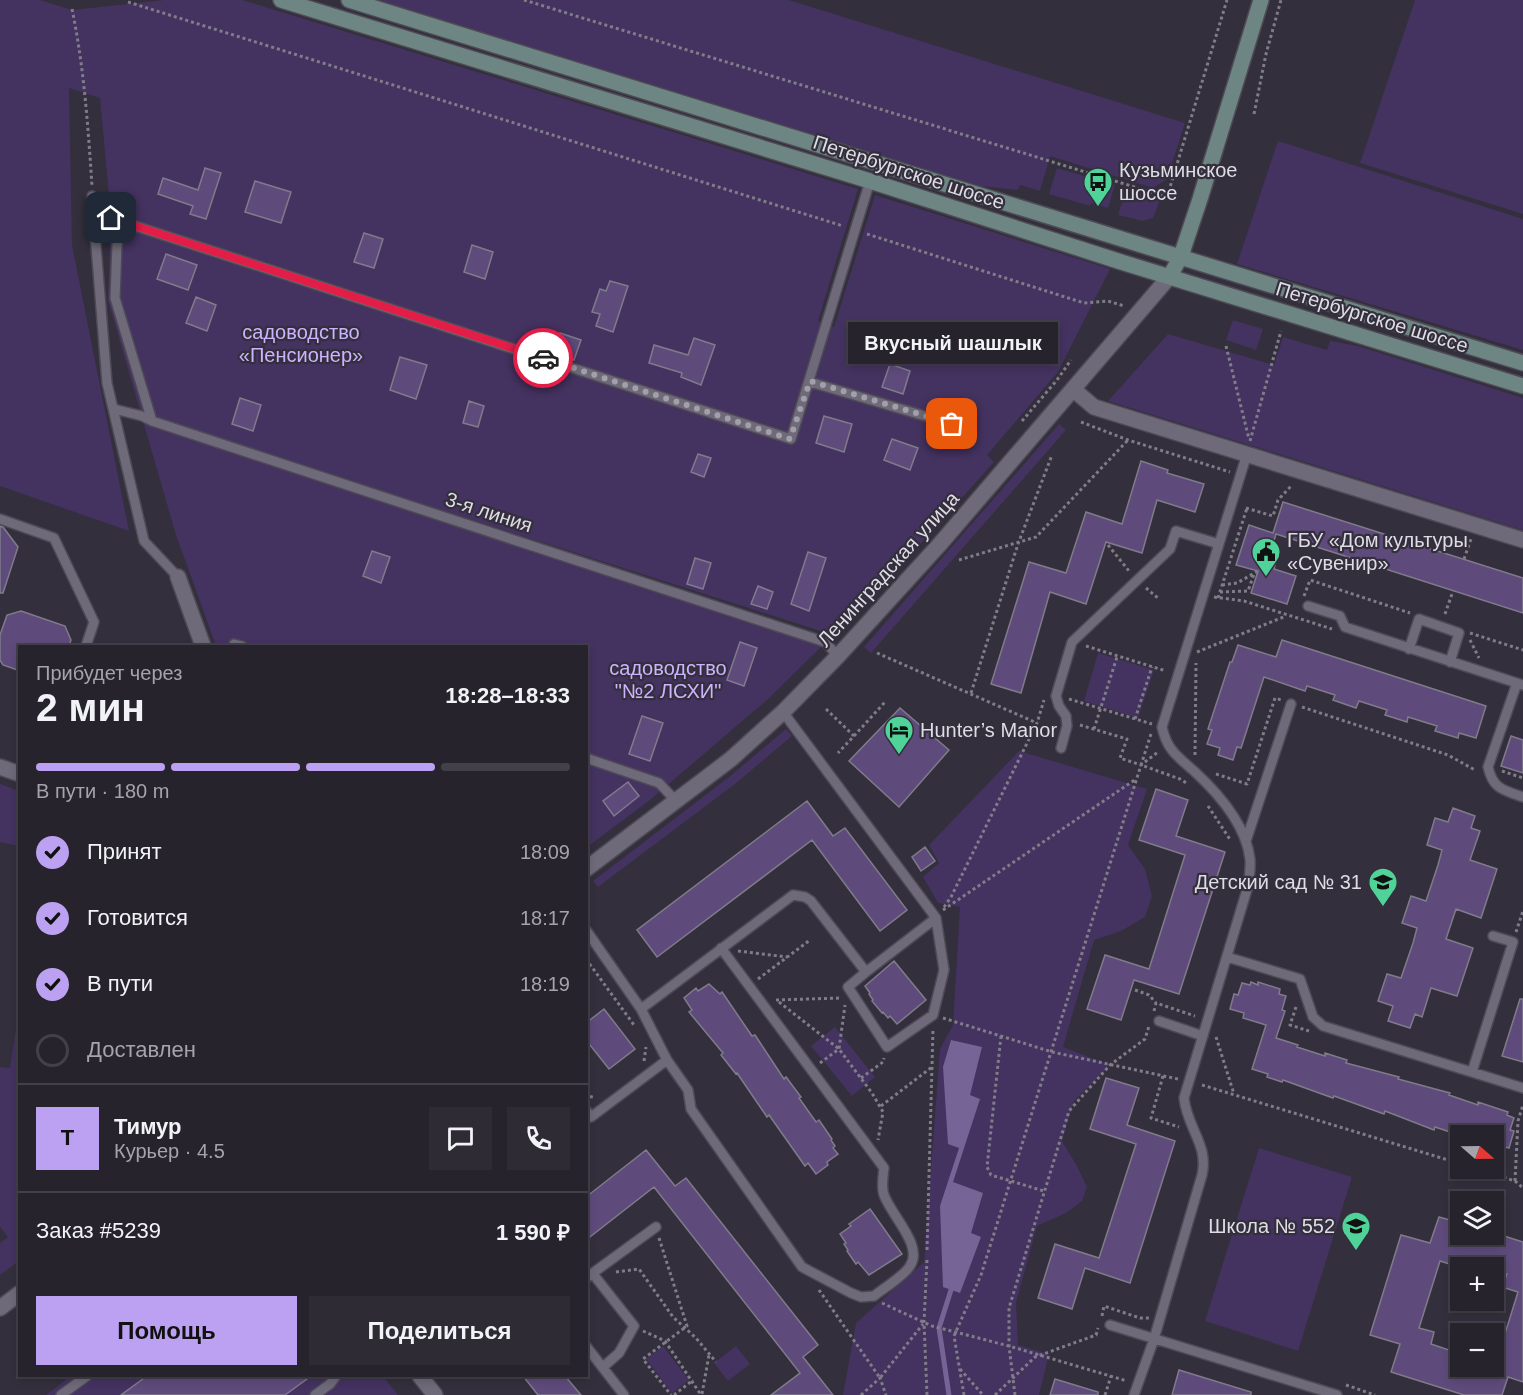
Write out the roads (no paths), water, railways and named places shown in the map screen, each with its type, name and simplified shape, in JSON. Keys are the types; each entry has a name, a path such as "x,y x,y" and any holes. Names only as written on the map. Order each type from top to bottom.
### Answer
{"main road":[{"name":"Петербургское шоссе","path":"281,0 870,181 1523,386"},
{"name":"Петербургское шоссе","path":"350,0 1523,363"},
{"path":"1180,256 1211,164 1261,0"},
{"name":"Ленинградская улица","path":"1170,276 1180,256"}],"street":[{"name":"Ленинградская улица","path":"588,867 731,759 783,712 838,656 940,544 1170,276"},
{"path":"1074,390 1094,407 1248,447 1523,540"},
{"path":"178,577 203,645"},
{"path":"0,767 18,773"},
{"path":"0,1308 18,1294"},
{"path":"421,1377 435,1395"}],"lane":[{"path":"93,214 790,439 810,381 825,324 870,181"},
{"path":"92,196 107,383 144,541 178,577"},
{"path":"123,222 117,245 115,298 152,421"},
{"path":"810,381 952,424"},
{"name":"3-я линия","path":"114,409 142,416 825,642 838,656"},
{"path":"1134,1395 1154,1339 1205,1162 1201,1146 1189,1123 1185,1098 1249,883 1250,860 1246,841 1223,801 1167,745 1162,727 1248,447"},
{"path":"0,519 54,538 94,622 86,645"},
{"path":"1061,748 1067,722 1056,696 1072,642 1170,549 1176,531 1219,544"},
{"path":"1304,604 1340,616 1346,627 1520,684 1488,766 1490,776 1500,789 1523,797"},
{"path":"1409,649 1419,620 1441,626 1459,633 1450,662"},
{"path":"1246,841 1291,704"},
{"path":"783,712 936,918 944,970 933,1015 887,1047 848,987 936,918"},
{"path":"588,759 659,783 676,801"},
{"path":"641,1009 794,895 799,895 811,902 866,972"},
{"path":"588,933 641,1009 667,1060 688,1090 692,1109 802,1267 850,1293 861,1297 874,1296 910,1266 914,1256 913,1245 884,1195 882,1183 884,1168 751,984 722,948"},
{"path":"1472,1072 1513,942 1493,936"},
{"path":"1227,957 1300,979 1313,1017 1323,1026 1523,1088"},
{"path":"1155,1021 1203,1036"},
{"path":"588,1113 591,1117 667,1060"},
{"path":"603,1367 618,1353 634,1326 590,1276 656,1227"},
{"path":"1110,1325 1337,1395"},
{"path":"588,1348 624,1395"},
{"path":"61,1395 83,1377"},
{"path":"315,1395 335,1377"}],"waterway":[{"path":"949,1395 939,1328 951,1290"}],"place":[{"name":"Кузьминское шоссе","path":"1098,208"},
{"name":"Вкусный шашлык","path":"952,424"},
{"name":"ГБУ «Дом культуры «Сувенир»","path":"1266,578"},
{"name":"Hunter’s Manor","path":"899,756"},
{"name":"Детский сад № 31","path":"1383,908"},
{"name":"Школа № 552","path":"1356,1252"}],"park label":[{"name":"садоводство «Пенсионер»","path":"301,344"},
{"name":"садоводство \"№2 ЛСХИ\"","path":"668,680"}]}
